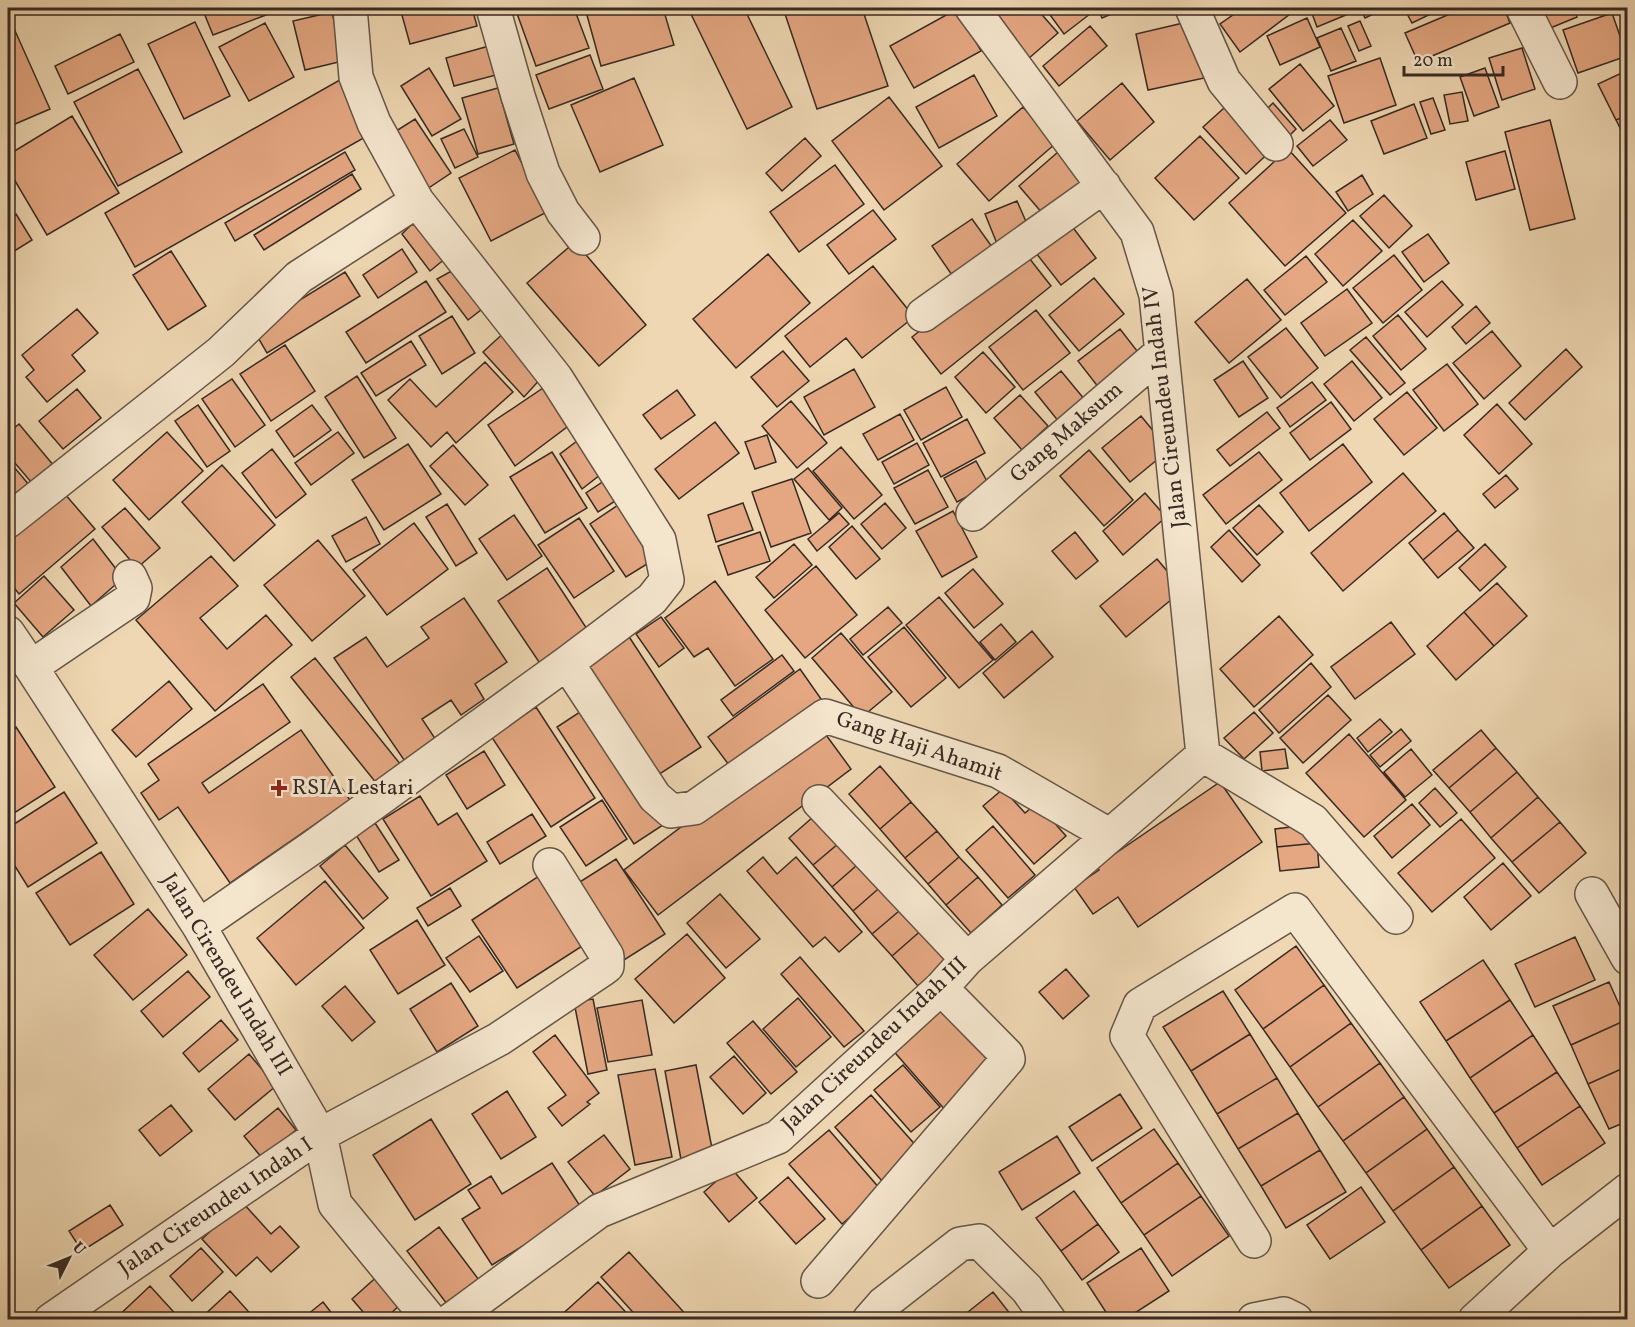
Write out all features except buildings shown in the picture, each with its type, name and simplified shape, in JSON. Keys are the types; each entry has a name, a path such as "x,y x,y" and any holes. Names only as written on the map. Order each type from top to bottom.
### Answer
{"street":[{"path":"199,926 313,847 567,663 652,599 667,580 659,540 556,378 417,201 374,123 356,77 350,8"},
{"path":"494,8 518,96 543,173 562,212 583,238"},
{"name":"Jalan Cireundeu Indah IV","path":"972,8 1137,232 1156,295 1203,754"},
{"path":"1192,8 1224,81 1276,144"},
{"path":"1523,8 1560,82"},
{"path":"923,315 1104,186"},
{"path":"8,521 221,352 299,277 417,201"},
{"name":"Gang Maksum","path":"973,514 1162,351"},
{"path":"32,667 133,598 135,588 130,577"},
{"name":"Jalan Cirendeu Indah III","path":"8,633 199,926 320,1135 335,1204 429,1320"},
{"name":"Gang Haji Ahamit","path":"567,663 655,797 671,811 694,808 825,716 998,771 1109,835"},
{"path":"1203,754 1313,820 1396,917"},
{"name":"Jalan Cireundeu Indah III","path":"451,1320 599,1211 778,1137 941,988 967,958 1203,754"},
{"path":"819,802 967,958"},
{"name":"Jalan Cireundeu Indah I","path":"51,1320 320,1135 499,1039 603,969 608,962 607,956 550,865"},
{"path":"1592,894 1628,958"},
{"path":"1254,1241 1126,1036 1140,1005 1295,910 1550,1251"},
{"path":"819,1281 1008,1059 1007,1055 941,988"},
{"path":"1475,1320 1550,1251 1628,1190"},
{"path":"869,1320 883,1304 960,1244 979,1241 1027,1288 1049,1320"},
{"path":"1254,1320 1284,1314 1296,1320"}],"place":[{"name":"RSIA Lestari","path":"279,788"}]}
